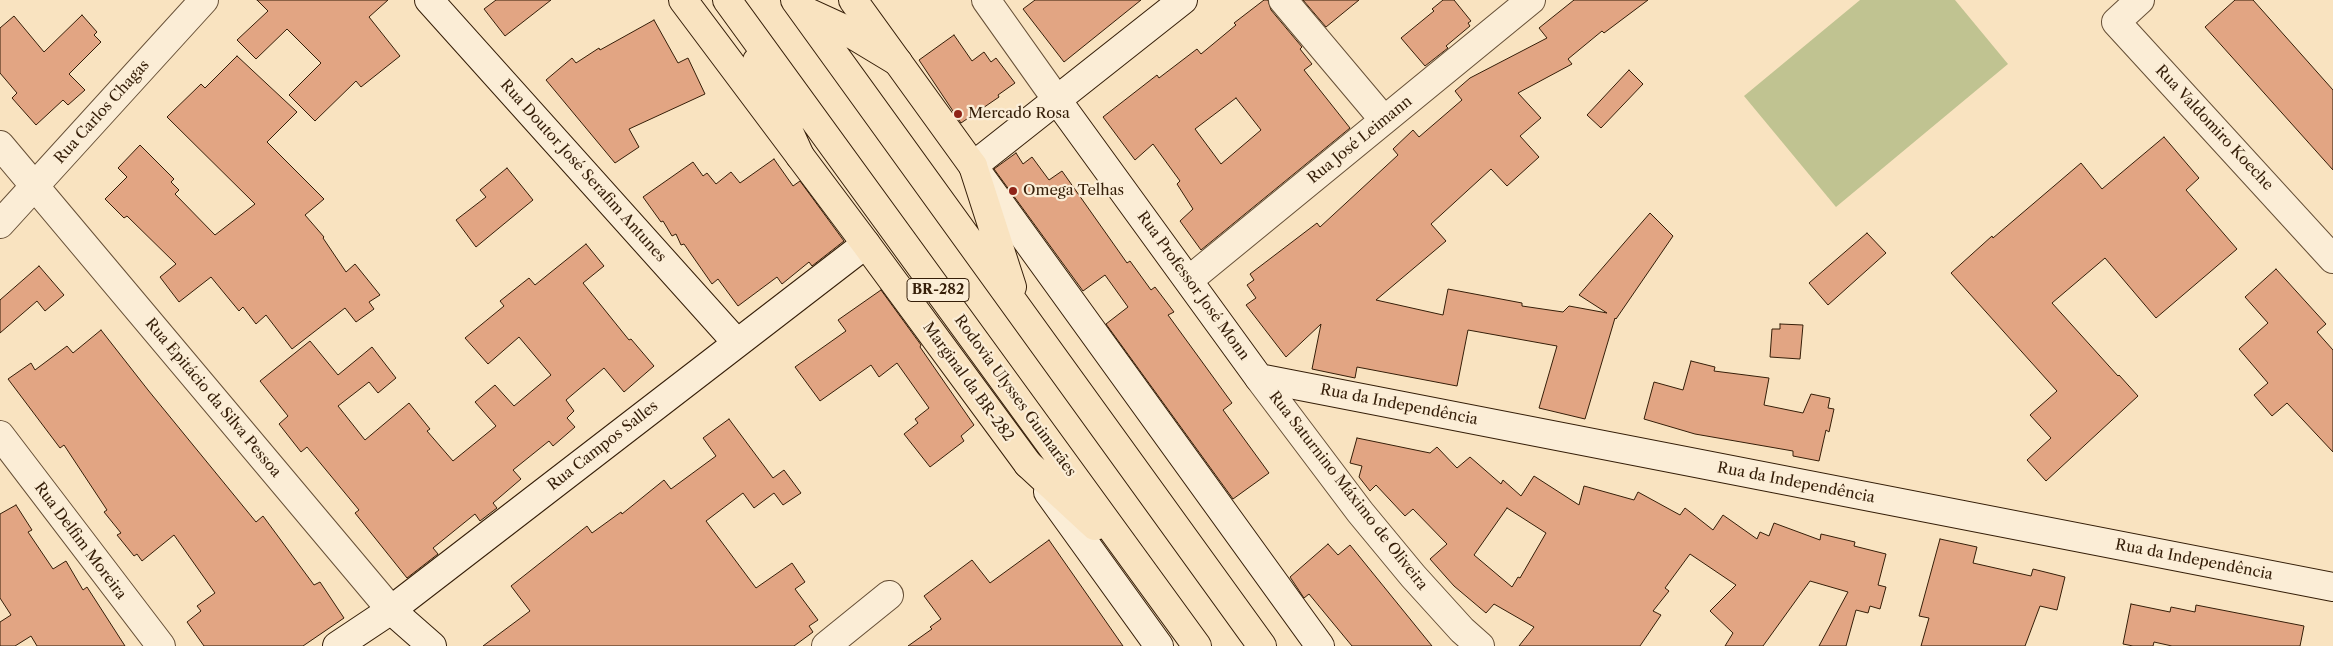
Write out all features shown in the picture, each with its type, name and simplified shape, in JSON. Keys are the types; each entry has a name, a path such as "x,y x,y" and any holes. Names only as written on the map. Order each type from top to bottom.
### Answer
{"main road":[{"name":"Marginal da BR-282","path":"683,0 1028,464"},
{"path":"853,0 973,166 1020,310"},
{"path":"731,5 800,156"},
{"name":"Rodovia Ulysses Guimarães","path":"731,5 1197,646"},
{"path":"799,5 898,62"},
{"name":"BR-282","path":"799,5 1262,646"},
{"path":"1028,464 1142,570"}],"street":[{"name":"Rua Carlos Chagas","path":"0,224 204,0"},
{"name":"Rua Doutor José Serafim Antunes","path":"429,0 737,343"},
{"name":"Rua Professor José Monn","path":"986,0 1259,378"},
{"path":"1183,0 973,166 1320,646"},
{"path":"1283,0 1384,120"},
{"name":"Rua José Leimann","path":"1189,280 1531,0"},
{"name":"Rua Valdomiro Koeche","path":"2140,0 2116,22 2333,259"},
{"name":"Rua Epitácio da Silva Pessoa","path":"0,145 391,610 432,646"},
{"name":"Rua Campos Salles","path":"337,646 391,610 866,244"},
{"name":"Rua da Independência","path":"1259,378 2333,587"},
{"name":"Rua Saturnino Máximo de Oliveira","path":"1259,378 1360,512 1413,576 1462,630 1480,646"},
{"name":"Rua Delfim Moreira","path":"0,436 161,646"},
{"name":"Marginal da BR-282","path":"1028,464 1160,646"},
{"path":"826,646 889,595"}],"green space":[{"path":"1860,0 1955,0 2008,64 1836,207 1744,96"}],"building":[{"path":"257,0 388,0 369,17 400,56 361,87 356,81 315,121 289,95 321,63 287,29 256,59 237,40 268,11"},
{"path":"496,0 551,0 505,36 484,9"},
{"path":"1035,0 1141,0 1064,62 1023,9"},
{"path":"1264,0 1268,0 1271,10 1302,47 1300,49 1312,64 1304,70 1350,128 1201,250 1180,221 1193,209 1177,184 1180,181 1153,144 1135,160 1103,117 1157,75 1159,78 1197,49 1201,54 1236,25 1234,23","holes":["1236,98 1261,130 1221,164 1195,129"]},
{"path":"1303,0 1359,0 1326,27"},
{"path":"1443,0 1454,0 1471,21 1468,23 1470,26 1446,46 1448,48 1425,66 1401,38 1434,11 1432,9"},
{"path":"1574,0 1648,0 1604,33 1602,31 1568,59 1572,64 1518,93 1541,118 1520,136 1539,157 1507,186 1491,169 1431,224 1446,241 1376,300 1443,315 1448,289 1522,303 1522,306 1563,312 1569,306 1607,313 1579,295 1650,213 1673,236 1615,318 1585,419 1539,408 1557,346 1468,330 1457,386 1357,367 1355,378 1312,369 1321,324 1286,357 1246,305 1256,298 1247,285 1254,280 1250,274 1317,223 1320,227 1398,155 1393,149 1413,130 1419,137 1462,100 1455,91 1470,78 1547,38 1539,28"},
{"path":"2235,0 2253,0 2333,90 2333,170 2205,27"},
{"path":"82,15 97,32 94,35 101,42 69,74 85,90 68,105 63,100 36,125 12,98 17,93 0,73 0,28 14,16 44,52"},
{"path":"654,20 678,63 688,58 705,94 629,129 639,147 615,163 546,80 572,58 576,63 599,48 600,50"},
{"path":"954,35 972,61 984,52 991,62 996,58 1015,83 998,95 999,97 961,123 919,60"},
{"path":"237,56 297,112 267,142 324,199 305,215 324,237 346,272 355,264 380,295 369,302 374,309 356,322 345,308 292,349 266,315 256,324 243,307 239,311 211,277 179,302 160,277 176,264 127,216 124,218 105,199 127,177 118,168 140,145 174,179 171,182 179,190 175,194 215,235 255,204 167,117 201,84 205,88"},
{"path":"1629,70 1643,84 1601,128 1587,115"},
{"path":"2164,137 2199,178 2186,190 2237,249 2156,318 2105,258 2052,303 2138,396 2046,481 2027,460 2051,438 2030,415 2057,391 1951,273 1992,236 1993,238 2081,163 2102,189"},
{"path":"1016,153 1023,164 1032,157 1049,180 1062,171 1127,263 1130,261 1151,290 1155,287 1174,312 1168,315 1232,403 1223,410 1269,473 1233,499 1106,324 1128,307 1105,275 1083,291 994,169"},
{"path":"774,159 793,186 800,181 844,241 812,266 809,262 782,284 777,277 738,306 718,279 712,284 684,244 681,245 676,234 672,236 663,221 661,222 643,197 693,162 703,176 707,173 716,184 731,172 740,183"},
{"path":"507,168 533,200 476,247 456,220 486,197 480,190"},
{"path":"1867,233 1886,253 1828,305 1809,283"},
{"path":"586,244 604,266 583,283 629,340 631,339 654,366 624,392 604,368 566,400 574,411 567,418 575,427 553,446 549,441 513,470 521,479 493,503 497,508 480,521 475,514 433,548 438,554 407,578 355,513 359,510 307,447 301,452 279,424 288,416 260,381 310,341 338,375 372,347 396,378 378,393 369,382 338,406 365,440 409,403 430,429 427,431 453,461 496,426 475,402 495,385 514,406 551,375 519,337 488,364 465,338 504,306 500,301 529,278 535,285"},
{"path":"39,266 64,295 45,311 37,301 0,333 0,300"},
{"path":"2276,269 2326,324 2317,332 2333,350 2333,452 2287,403 2272,416 2254,395 2268,383 2239,349 2268,323 2245,297"},
{"path":"881,290 921,345 920,347 974,425 961,436 964,441 930,467 904,434 918,423 915,419 929,408 897,363 879,377 871,365 820,401 795,367 846,331 838,320"},
{"path":"1780,324 1803,325 1800,359 1770,357 1772,329 1780,329"},
{"path":"101,330 256,522 263,516 314,585 320,582 344,618 303,646 204,646 187,622 201,611 197,606 215,593 174,535 142,561 137,554 134,556 117,535 121,533 104,512 107,510 64,445 60,448 8,379 31,363 35,370 67,346 73,353"},
{"path":"1691,361 1715,367 1714,371 1769,378 1764,405 1803,413 1811,394 1830,398 1828,408 1834,409 1829,432 1826,430 1819,461 1793,456 1793,451 1695,434 1644,419 1654,382 1683,390"},
{"path":"729,419 773,478 784,470 801,493 783,505 774,493 754,508 743,493 706,521 756,588 792,563 805,582 795,589 818,620 809,626 813,632 794,646 483,646 530,611 511,586 587,526 592,533 621,512 622,514 664,480 671,489 716,456 703,438"},
{"path":"1357,438 1430,453 1437,447 1457,468 1470,457 1501,484 1503,480 1521,496 1534,476 1579,505 1584,486 1634,500 1638,492 1680,515 1685,508 1713,530 1723,515 1757,539 1760,532 1769,536 1774,523 1820,540 1821,534 1855,542 1854,546 1886,554 1878,585 1886,587 1880,609 1870,606 1868,613 1856,610 1846,646 1819,646 1848,592 1810,581 1763,646 1725,646 1733,633 1710,611 1736,585 1690,554 1665,588 1669,591 1653,611 1661,615 1640,646 1519,646 1534,627 1494,604 1486,613 1454,586 1430,559 1447,544 1413,509 1405,516 1376,485 1370,491 1359,477 1362,466 1350,463","holes":["1507,508 1546,533 1520,578 1518,577 1512,587 1474,555"]},
{"path":"16,505 32,530 28,532 53,569 66,561 83,590 87,587 125,646 37,646 31,636 15,646 0,646 0,622 11,615 0,598 0,514"},
{"path":"1940,539 1977,547 1973,563 2031,576 2033,569 2065,577 2057,610 2040,606 2025,646 1921,646 1929,618 1919,616"},
{"path":"1049,540 1123,646 908,646 932,629 930,627 941,619 924,596 972,560 990,583"},
{"path":"1328,544 1338,555 1350,545 1432,646 1352,646 1309,594 1304,598 1290,577"},
{"path":"2131,604 2170,612 2171,607 2195,612 2196,605 2304,626 2300,646 2172,646 2154,642 2153,646 2133,646 2123,644"}],"place":[{"name":"Mercado Rosa","path":"958,114"},
{"name":"Omega Telhas","path":"1013,191"}]}
